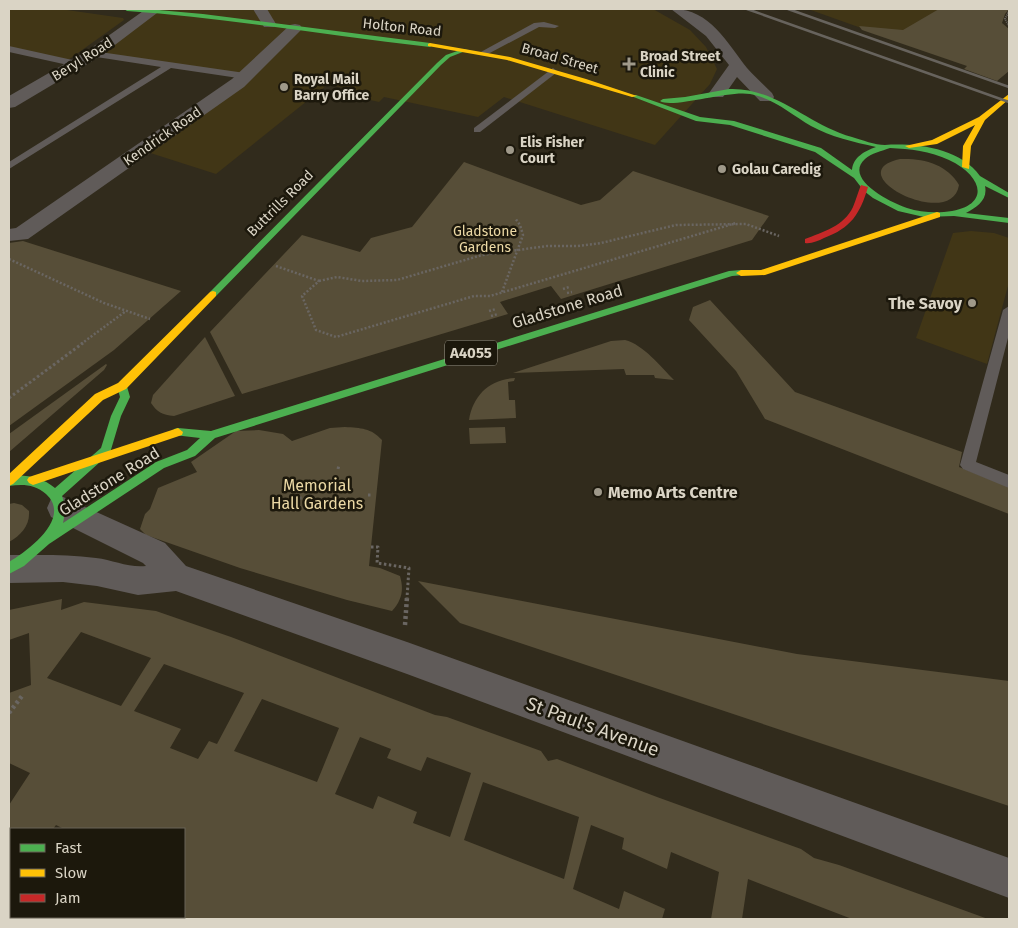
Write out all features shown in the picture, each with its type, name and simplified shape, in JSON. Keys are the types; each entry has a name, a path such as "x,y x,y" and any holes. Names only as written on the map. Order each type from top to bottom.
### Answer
{"main road":[{"name":"Holton Road","path":"127,9 154,10 269,24 359,38 465,50"},
{"name":"Broad Street","path":"465,50 552,71 645,99 662,107 699,118 730,123"},
{"name":"Buttrills Road","path":"9,481 99,397 122,386 439,64 448,56 465,50"},
{"name":"Broad Street","path":"645,99 712,103 733,90 742,91 766,97 829,132 885,147"},
{"path":"966,167 967,146 973,133 982,119 1009,96"},
{"name":"Broad Street","path":"712,103 718,118 818,150 856,176 864,187 877,198 895,207 937,216"},
{"path":"856,176 856,165 861,156 873,150 934,142 982,119"},
{"path":"909,146 930,150 950,157 966,167 978,178 1009,196"},
{"path":"937,216 956,214 972,209 981,201 983,190 978,178"},
{"path":"800,243 836,232 851,221 859,209 864,187"},
{"path":"956,214 1009,221"},
{"name":"Gladstone Road","path":"48,539 65,507 191,453 211,435 311,402 732,273 762,273 937,216"},
{"name":"Gladstone Road","path":"732,273 750,260"},
{"path":"9,568 34,554 48,539 65,507 106,450 116,416 125,397 122,386"},
{"name":"Gladstone Road","path":"9,481 33,480 181,431 211,435"},
{"path":"33,480 47,485 65,507"}],"street":[{"path":"260,9 269,24"},
{"path":"678,9 702,23 716,36 733,57 737,66 766,97"},
{"name":"Beryl Road","path":"9,103 93,54 154,10"},
{"name":"Kendrick Road","path":"15,235 245,76 294,28"},
{"path":"712,103 737,66"},
{"name":"St Paul's Avenue","path":"65,507 154,553 176,576 1009,878"},
{"name":"St Paul's Avenue","path":"9,568 63,568 96,572 138,581 176,576"}],"lane":[{"path":"483,53 537,26 544,24 555,26"},
{"path":"9,49 77,64"},
{"path":"93,54 245,76"},
{"path":"9,166 170,65"},
{"path":"477,130 552,71"},
{"path":"1009,310 968,465 1009,482"}],"path":[{"path":"1009,11 1005,19 1009,26"},
{"path":"502,292 524,235 520,224 515,218"},
{"path":"736,223 490,296 474,296 336,337 316,330 302,296 319,281 337,277 362,281 397,280 482,255 518,249 601,243 654,228 676,225 736,223 746,224 779,236"},
{"path":"9,258 104,303 179,328"},
{"path":"274,265 319,281"},
{"path":"563,289 569,287"},
{"path":"567,294 572,292"},
{"path":"489,311 496,309"},
{"path":"9,398 126,311"},
{"path":"491,316 498,314"},
{"path":"368,495 373,495"},
{"path":"371,547 378,547 377,563 409,568 405,615"},
{"path":"9,713 22,696"}],"shaded area":[{"path":"9,9 60,9 123,18 124,20 68,60 9,48"},
{"path":"127,9 653,9 690,30 706,47 717,69 710,84 655,145 504,97 478,117 384,97 379,102 339,93 342,87 327,85 216,174 141,150 245,77 93,54 152,10"},
{"path":"808,9 949,9 892,39"},
{"name":"The Savoy","path":"971,231 994,233 1009,238 1009,282 987,364 916,338 953,233"}],"green space":[{"path":"939,9 1009,9 1002,23 1009,29 1009,71 997,81 964,69 967,66 862,30 859,26 903,30"},
{"path":"900,159 926,161 948,172 959,185 952,198 938,203 920,201 903,195 889,186 881,176 884,166"},
{"name":"Gladstone Gardens","path":"464,162 581,205 600,200 633,171 769,216 752,240 561,299 551,286 500,302 508,314 242,394 210,332 302,235 360,252 371,238 412,227"},
{"path":"23,241 181,291 114,350 9,426 9,243"},
{"path":"710,300 795,392 962,452 959,467 1009,487 1009,514 765,419 736,371 689,320 693,307"},
{"path":"205,337 235,396 174,416 166,415 155,409 151,403 153,395"},
{"path":"625,340 639,346 674,380 655,378 654,375 626,375 624,369 513,373 611,341"},
{"path":"106,364 104,370 9,452 9,434"},
{"path":"515,378 514,381 508,382 509,400 515,400 516,418 469,420 474,403 484,390 498,381"},
{"path":"505,427 506,443 470,444 469,428"},
{"name":"Memorial Hall Gardens","path":"330,428 361,428 370,431 382,440 369,566 400,576 401,595 392,611 347,600 240,568 146,535 140,529 158,488 197,472 191,462 236,431 259,430 283,434 292,441"},
{"path":"9,504 22,505 29,511 29,516 24,530 9,542"},
{"path":"418,581 797,654 1009,681 1009,806 460,623"},
{"path":"62,599 61,610 84,602 156,611 231,637 435,715 447,717 541,751 548,761 557,759 801,849 814,858 839,865 988,919 852,919 748,879 742,919 711,919 719,872 671,852 667,869 622,849 624,838 591,825 573,889 619,909 624,891 665,909 662,919 121,919 185,918 185,828 62,828 56,825 54,828 10,828 9,870 9,805 30,773 9,763 9,693 31,685 29,633 9,640 9,610","holes":["81,632 151,658 121,706 47,678","164,664 244,693 217,744 209,741 198,759 170,748 181,729 134,711","262,699 339,728 317,782 234,751","360,737 391,749 387,758 421,771 427,757 471,773 450,837 413,823 417,812 378,796 373,809 335,794","483,782 579,817 564,879 464,840"]}],"railway":[{"path":"747,9 1009,102"},
{"path":"788,9 1009,87"}],"traffic: fast":[{"path":"127,9 241,20 430,45"},
{"path":"213,294 439,64 448,56 465,50"},
{"path":"663,101 674,101 729,91 751,92 776,102 832,133 885,147"},
{"path":"634,96 699,119 731,123 818,150 856,176"},
{"path":"889,146 927,150 954,159 974,174 981,183 982,192 980,199 964,211 938,215 910,212 885,202 867,190 860,182 856,174 856,166 864,156 889,146"},
{"path":"978,178 1009,196"},
{"path":"957,214 1009,221"},
{"path":"178,432 211,435 732,273 741,273"},
{"path":"56,495 106,450 116,416 125,397 122,386"},
{"path":"48,539 160,465 191,453 211,435"},
{"path":"9,481 28,481 46,487 57,497 60,508 58,520 42,543 31,554 9,568"}],"traffic: slow":[{"path":"430,45 456,48 508,59 558,72 634,96"},
{"path":"909,146 934,142 982,119 1009,96"},
{"path":"966,167 967,146 982,119"},
{"path":"741,273 762,273 937,215"},
{"path":"9,481 99,397 122,386 213,294"},
{"path":"33,480 178,432"}],"traffic: jam":[{"path":"808,241 830,233 845,223 856,209 864,187"}],"place":[{"name":"Broad Street Clinic","path":"629,64"},
{"name":"Royal Mail Barry Office","path":"284,87"},
{"name":"Elis Fisher Court","path":"510,150"},
{"name":"Golau Caredig","path":"722,169"},
{"name":"The Savoy","path":"972,303"},
{"name":"Memo Arts Centre","path":"598,492"}]}
